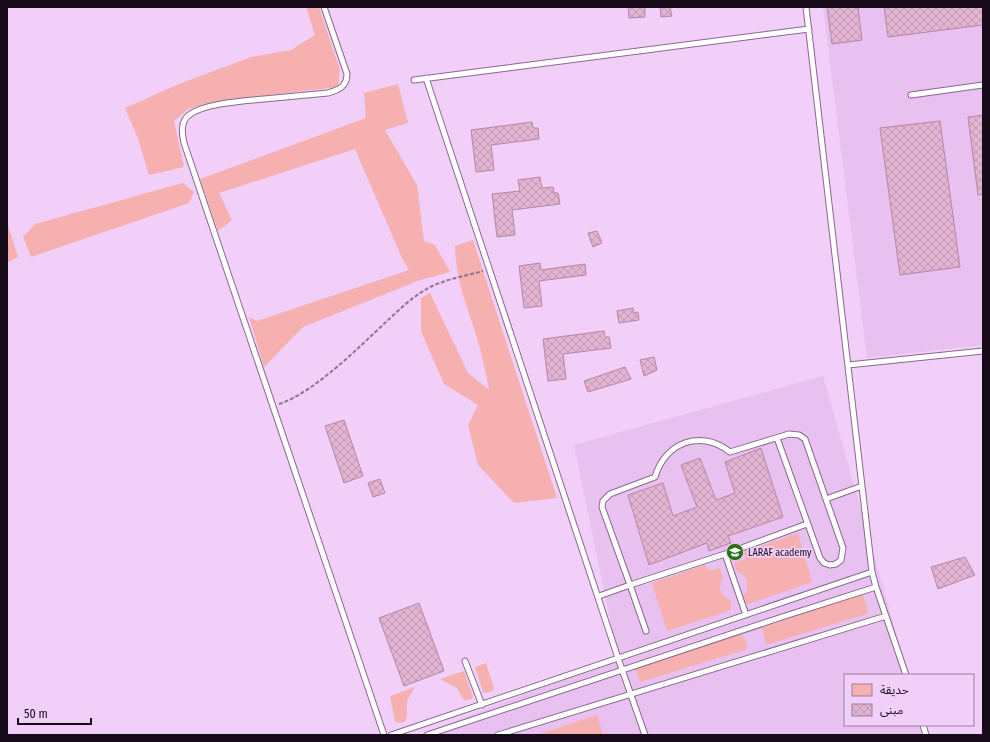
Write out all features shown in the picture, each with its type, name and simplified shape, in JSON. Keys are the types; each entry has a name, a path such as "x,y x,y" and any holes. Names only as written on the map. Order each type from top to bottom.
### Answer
{"lane":[{"path":"324,7 347,74 347,80 339,90 224,103 197,110 188,115 183,123 182,132 184,143 272,406 384,735"},
{"path":"806,7 872,572 906,674"},
{"path":"414,80 809,30"},
{"path":"426,78 618,658 632,694 645,735"},
{"path":"911,95 983,85"},
{"path":"848,366 983,351"},
{"path":"646,631 602,506 603,501 610,494 655,477 658,466 664,458 679,445 688,441 705,440 715,443 730,452 777,438 795,434 805,439 843,548 841,560 836,564 830,565 824,563 820,558 777,438"},
{"path":"826,500 862,486"},
{"path":"598,596 630,584 725,554 808,524"},
{"path":"725,554 746,615"},
{"path":"391,735 872,572"},
{"path":"427,735 876,587"},
{"path":"498,735 886,616"},
{"path":"465,661 482,705"}],"path":[{"path":"272,406 286,402 327,375 405,304 426,289 448,281 490,270"}],"shaded area":[{"path":"823,7 983,7 983,345 867,358"},
{"name":"LARAF academy","path":"823,376 908,674 844,674 844,726 922,726 925,735 419,735 618,658 574,445"}],"green space":[{"path":"306,7 319,7 340,70 338,87 218,101 188,109 174,121 184,167 149,175 137,136 125,108 179,84 251,57 291,50 315,35"},
{"path":"398,84 408,123 385,130 417,185 424,241 435,245 450,272 420,280 303,327 264,367 249,317 257,321 409,270 402,258 355,149 219,193 232,220 218,231 200,179 366,118 364,93"},
{"path":"183,183 194,192 189,203 31,257 23,237 35,224"},
{"path":"7,222 18,257 7,263"},
{"path":"473,240 557,498 514,503 478,465 468,425 478,405 444,384 421,331 421,298 430,293 468,373 489,390 479,344 457,271 455,246"},
{"path":"798,533 812,582 748,604 746,603 743,595 746,593 747,583 745,577 737,572 734,563 746,559 744,552"},
{"path":"705,565 709,571 720,568 723,577 720,584 720,590 724,596 730,600 732,608 729,611 667,631 652,583"},
{"path":"860,594 863,595 868,612 866,614 766,645 762,628"},
{"path":"740,634 744,637 748,647 745,650 640,682 635,669"},
{"path":"486,663 494,690 486,693 483,692 475,667"},
{"path":"464,671 473,696 472,699 463,699 457,688 440,679"},
{"path":"415,687 408,699 406,719 401,723 395,722 390,696"},
{"path":"597,715 603,735 537,735"}],"building":[{"path":"628,7 645,7 645,17 629,18"},
{"path":"660,7 670,7 672,16 661,17"},
{"path":"827,7 858,7 862,40 832,44"},
{"path":"884,7 983,7 983,25 888,37"},
{"path":"983,115 983,194 978,195 968,117"},
{"path":"940,121 960,267 900,275 880,128"},
{"path":"532,122 533,128 538,128 539,139 491,145 494,170 476,172 471,130"},
{"path":"540,177 542,188 553,187 554,193 558,193 560,204 512,210 515,235 497,237 492,194 520,191 518,180"},
{"path":"597,231 602,243 593,247 588,233"},
{"path":"540,263 541,270 585,264 586,275 539,281 542,306 524,308 519,266"},
{"path":"633,308 634,313 638,312 639,320 619,323 617,311"},
{"path":"604,331 605,337 609,337 611,348 563,354 566,379 548,381 543,339"},
{"path":"654,357 657,370 644,376 640,360"},
{"path":"625,367 631,379 588,392 584,381"},
{"path":"344,420 363,476 344,483 325,426"},
{"path":"761,448 783,517 728,536 731,543 709,551 707,543 649,565 628,495 663,483 673,516 697,507 681,465 700,458 716,500 735,493 725,462"},
{"path":"380,479 385,493 373,497 368,483"},
{"path":"965,557 975,575 938,589 931,567"},
{"path":"419,603 444,671 404,686 379,618"}],"place":[{"name":"LARAF academy","path":"735,552"}]}
